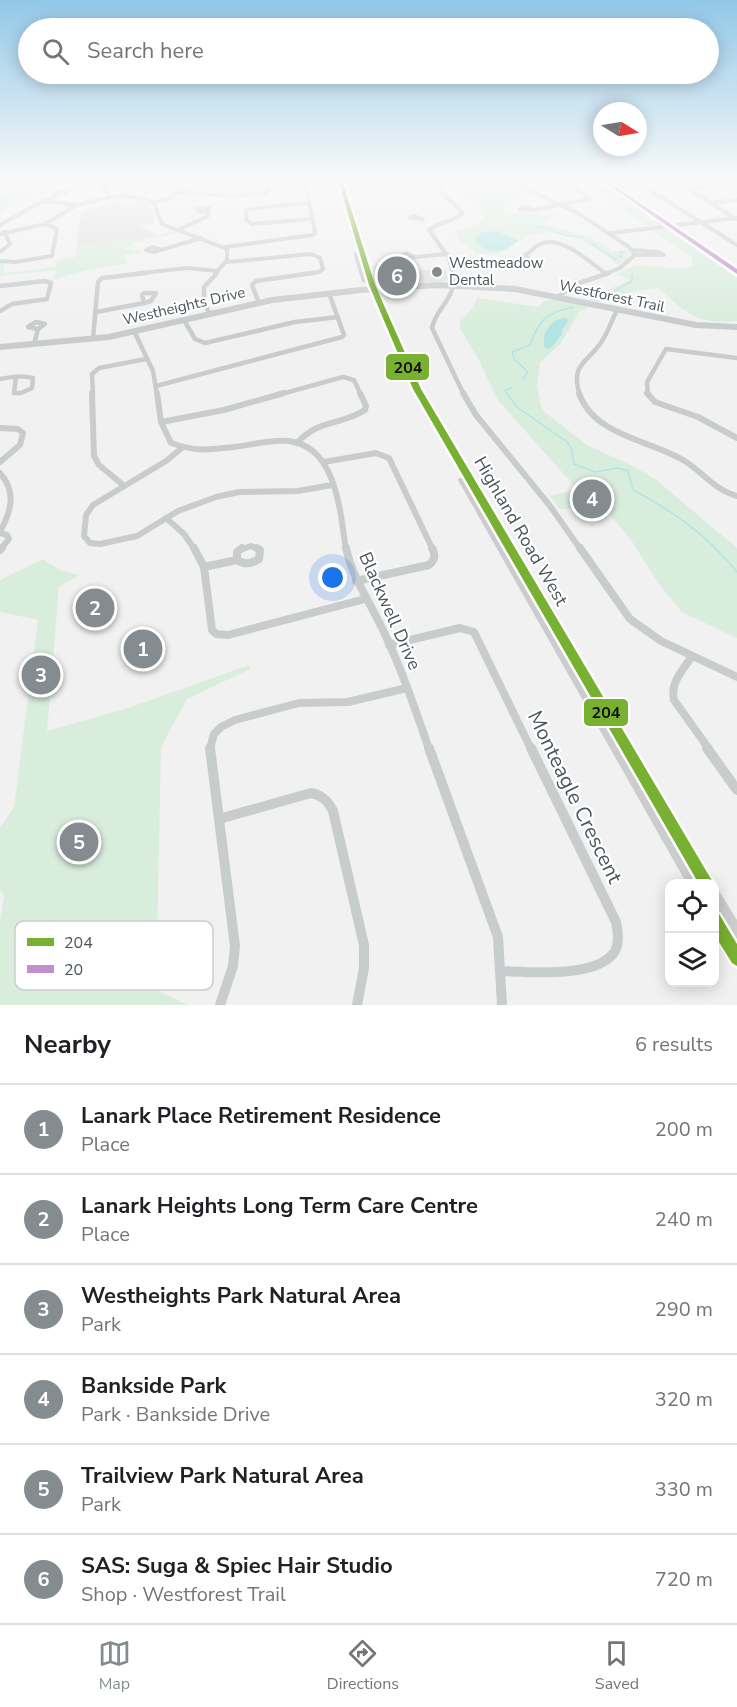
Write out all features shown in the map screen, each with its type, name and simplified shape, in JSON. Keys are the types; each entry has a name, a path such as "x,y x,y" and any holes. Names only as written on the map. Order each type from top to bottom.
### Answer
{"main road":[{"name":"Highland Road West","path":"350,227 371,289 419,406 692,879"},
{"name":"Highland Road West","path":"353,227 371,289 426,407 704,879"},
{"path":"670,227 737,272"},
{"path":"719,905 737,934"},
{"path":"719,927 737,958"}],"street":[{"path":"0,252 10,244 2,234 33,227"},
{"path":"0,261 15,262 52,256 57,229 52,227"},
{"path":"170,227 225,247 313,235 315,233 314,227"},
{"path":"178,230 185,227"},
{"path":"433,227 430,233 447,254 450,262 453,285 450,299 434,317 432,328 457,383 476,415 550,506 630,619 661,641 737,677"},
{"path":"601,227 634,253 664,255 658,252 634,253"},
{"path":"611,233 662,227"},
{"path":"708,227 737,243"},
{"path":"160,249 182,247 202,238"},
{"path":"450,262 494,264 518,261 541,244 554,243 572,250 605,273"},
{"path":"210,314 204,303 203,293 208,281 227,262 229,255 225,247"},
{"path":"558,297 579,283 629,263 634,253"},
{"path":"227,262 311,254 320,258 323,269 319,272 256,280 252,285 259,303"},
{"path":"412,256 447,254"},
{"path":"518,261 532,267 540,266 526,257"},
{"path":"93,339 98,282 102,278 187,268 217,271"},
{"path":"0,286 45,281 51,283 47,298 12,304 0,311"},
{"name":"Westforest Trail","path":"371,289 453,285 515,289 696,325 737,327"},
{"name":"Westheights Drive","path":"0,347 93,339 134,332 259,303 371,289"},
{"path":"156,386 339,339 344,335 329,293"},
{"path":"96,312 144,303"},
{"path":"616,310 602,342 579,365 578,395 583,405 610,428 669,452 685,461 723,490 737,496"},
{"path":"184,320 195,339 205,343 295,322 338,317"},
{"path":"34,344 38,329"},
{"path":"134,332 153,371 161,422 165,436 171,443 195,451 214,451 269,441 297,443 315,451 324,462 376,453 389,458 435,554 433,562 429,565 356,581"},
{"path":"737,358 666,349 645,386 647,394 655,402 698,417 737,438"},
{"path":"123,485 99,465 94,456 92,374 104,367 146,359"},
{"path":"161,422 224,410 343,376 354,380 366,406 365,410 356,415 318,424 308,429 297,443"},
{"path":"0,378 16,377 33,378 32,388 25,393 14,393 16,377"},
{"path":"0,428 18,429 23,433 20,445 0,462"},
{"path":"182,448 166,461 101,498 89,510 84,536 90,543 100,544 137,536 193,503 216,496 239,492 298,491 332,485"},
{"name":"Blackwell Drive","path":"324,462 338,502 346,551 356,581 378,620 407,688 498,937 502,971 502,1005"},
{"path":"0,473 12,489 6,521 0,532 7,535 9,539 0,550"},
{"path":"166,519 186,536 197,550 204,567 212,630 222,636 365,599"},
{"path":"204,567 237,560"},
{"name":"Monteagle Crescent","path":"389,645 460,628 474,632 616,922 619,943 611,956 597,965 566,971 502,971"},
{"path":"692,656 672,687 671,693 737,790"},
{"path":"220,1005 233,966 235,946 210,748 214,734 221,727 235,720 299,703 348,702 407,688"},
{"path":"219,819 311,793 327,800 333,811 364,945 364,969 357,1005"}],"shaded area":[{"path":"79,227 142,227 159,236 77,245"},
{"path":"446,269 448,281 379,285 375,272"}],"green space":[{"path":"471,227 556,227 592,238 612,251 629,250 628,259 618,265 599,250 576,238 552,233 528,236 502,252 476,254 457,238 460,237 454,232"},
{"path":"666,229 737,278 737,321 701,319 685,310 658,288 630,292 598,302 589,300 629,280 617,274 634,265 682,269 693,266 692,257 652,230"},
{"path":"172,230 177,232 131,245 126,249 144,252 123,255 127,264 89,270 53,280 57,270 0,276 0,262 5,263 3,273 56,267 57,260 76,257 77,245 159,236"},
{"path":"477,298 538,307 548,300 555,300 589,307 579,312 561,343 540,363 537,386 542,410 587,445 655,479 737,548 737,638 682,612 661,587 631,540 608,512 597,514 588,503 561,510 550,496 577,489 497,399 480,362 460,328 460,322 473,308"},
{"path":"43,559 60,570 79,575 59,587 47,731 128,708 249,665 250,669 187,699 161,747 157,921 15,921 15,990 156,990 188,1005 0,1005 0,923 4,896 0,890 0,828 14,807 38,620 0,612 0,580"}],"water":[{"path":"496,231 519,240 497,251 487,250 476,242 475,239 481,233"},
{"path":"567,318 568,322 562,334 551,348 545,349 544,338 548,328 556,321"}],"waterway":[{"path":"540,227 568,236 583,237"},
{"path":"590,242 616,260 615,258 621,257 621,252 625,252"},
{"path":"595,299 608,295 632,281 632,275"},
{"path":"523,379 528,372 515,360 512,352 530,345 545,318 574,307"},
{"path":"511,388 505,391 517,407 567,442 572,450 574,464 595,472 618,468 628,471 633,490 690,525 737,572"}],"transit line":[{"name":"204","path":"354,227 372,285 417,389 704,879"},
{"name":"20","path":"671,227 737,272"},
{"name":"204","path":"719,927 737,958"}],"place":[{"name":"Westmeadow Dental","path":"437,272"},
{"name":"SAS: Suga & Spiec Hair Studio","path":"397,276"},
{"name":"Bankside Park","path":"592,499"},
{"name":"Lanark Heights Long Term Care Centre","path":"95,608"},
{"name":"Lanark Place Retirement Residence","path":"143,649"},
{"name":"Westheights Park Natural Area","path":"41,675"},
{"name":"Trailview Park Natural Area","path":"79,842"}]}
